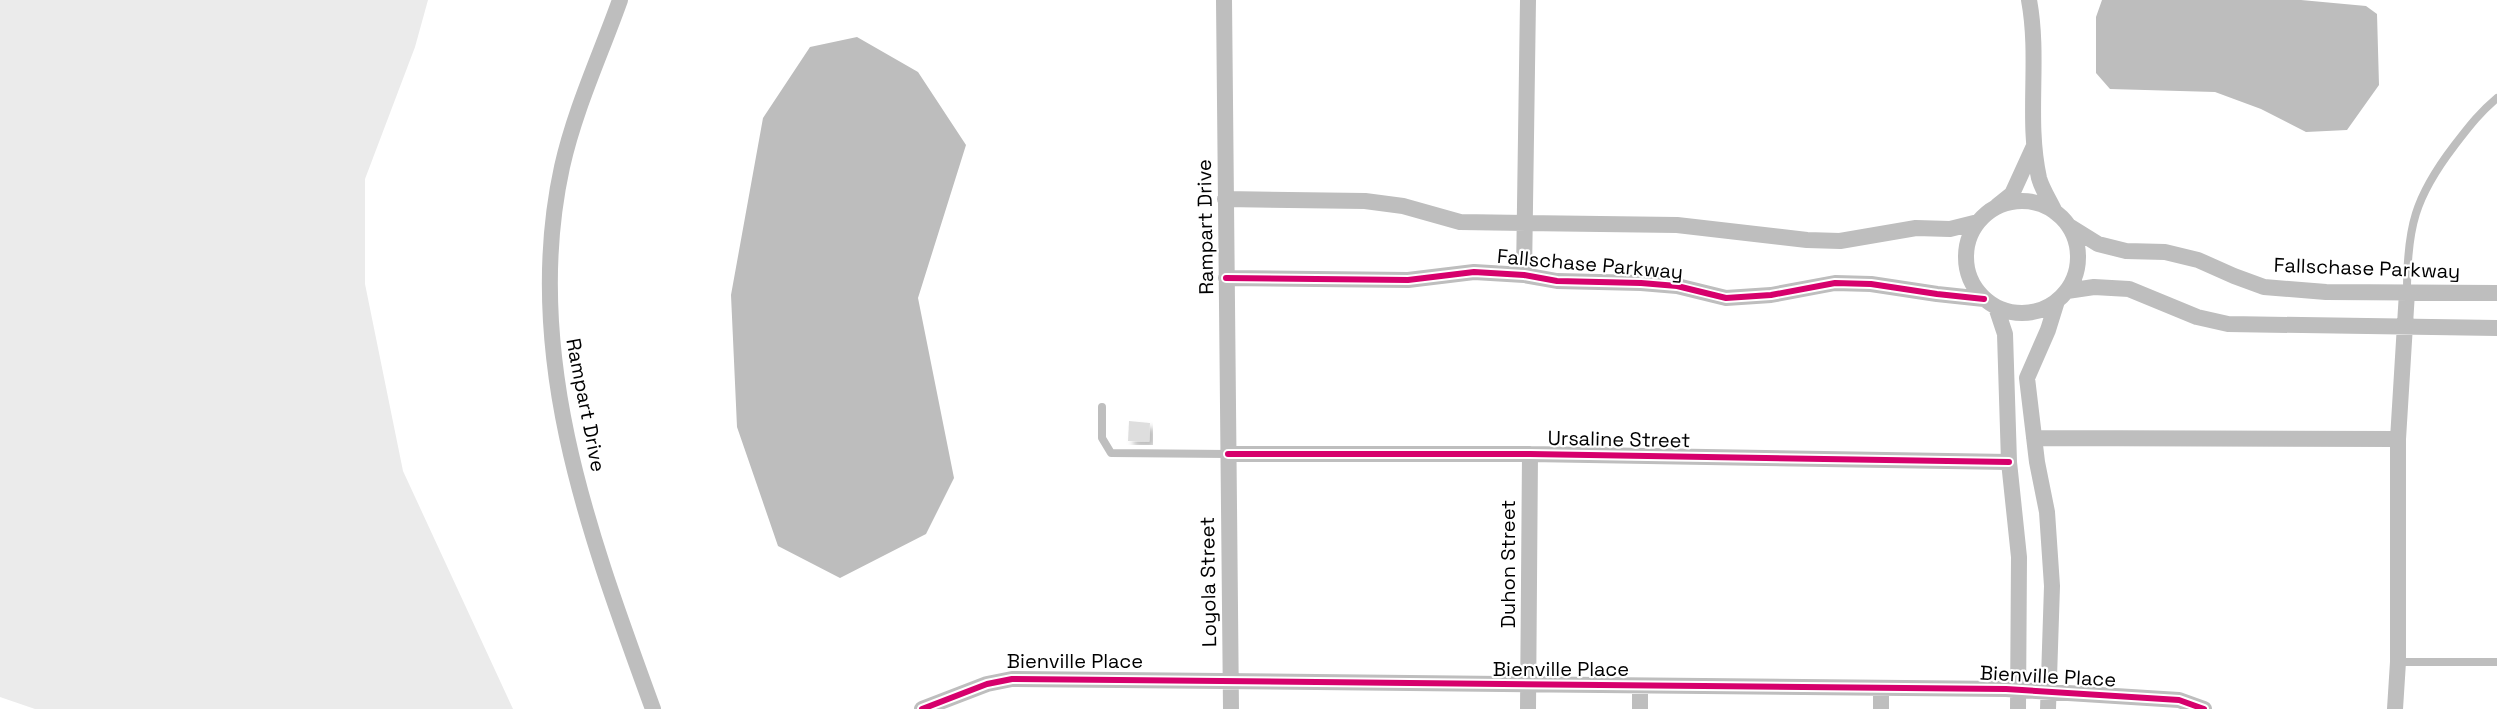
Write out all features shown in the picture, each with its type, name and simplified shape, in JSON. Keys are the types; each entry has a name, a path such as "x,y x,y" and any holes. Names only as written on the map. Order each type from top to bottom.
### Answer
{"street":[{"name":"Rampart Drive","path":"620,0 578,108 562,166 553,227 550,335 554,371 565,427 592,532 615,605 653,709"},
{"name":"Rampart Drive","path":"1224,0 1228,454"},
{"path":"1524,275 1528,0"},
{"path":"2030,0 2034,56 2034,147 2040,181 2055,212 2068,226 2076,242 2078,259 2075,276 2062,296 2027,378 2034,438 2047,512 2052,586 2048,709"},
{"path":"2018,709 2019,557 2009,462 2005,334 1990,303 1975,288 1966,262 1969,241 1978,222 2012,194 2034,147"},
{"name":"Fallschase Parkway","path":"1226,199 1365,201 1403,206 1460,222 1677,225 1808,240 1840,241 1916,228 1950,230 1978,222"},
{"path":"1993,209 2008,203 2024,201 2040,204 2055,212"},
{"name":"Fallschase Parkway","path":"2068,226 2098,244 2126,250 2164,252 2198,260 2264,287 2326,292 2497,293"},
{"name":"Fallschase Parkway","path":"1226,278 1408,280 1474,272 1524,275 1557,281 1677,286 1726,298 1771,295 1835,283 1871,284 1990,303"},
{"path":"1990,303 2012,313 2029,313 2045,309 2062,296 2094,287 2129,289 2197,317 2228,324 2497,328"},
{"path":"2395,709 2398,662 2398,439 2407,292"},
{"path":"2034,438 2398,439"},
{"name":"Ursaline Street","path":"1228,454 1530,454 2009,462"},
{"name":"Loyola Street","path":"1228,454 1231,709"},
{"name":"Duhon Street","path":"1528,709 1530,454"},
{"name":"Bienville Place","path":"922,709 987,684 1012,680 2018,689 2179,700 2204,709"},
{"path":"1640,686 1640,709"},
{"path":"1881,688 1881,709"}],"lane":[{"path":"2407,292 2410,234 2428,182 2479,114 2497,98"},
{"path":"1102,407 1102,438 1111,453 1228,454"},
{"path":"2398,662 2497,662"}],"shaded area":[{"path":"0,0 428,0 415,47 365,179 365,284 403,471 513,709 35,709 0,697"},
{"path":"2102,0 2301,0 2366,6 2377,14 2379,85 2347,130 2306,132 2261,109 2215,92 2110,89 2096,73 2096,17"},
{"path":"857,37 918,72 966,145 918,298 954,478 926,534 840,578 778,546 737,427 731,295 763,118 810,47"}],"building":[{"path":"1129,421 1150,423 1149,442 1128,441"}],"cycle path":[{"path":"1226,278 1408,280 1474,272 1524,275 1557,281 1677,286 1726,298 1771,295 1835,283 1871,284 1984,299"},
{"path":"1228,454 1530,454 2009,462"},
{"path":"922,709 987,684 1012,679 2006,689 2179,700 2204,709"}]}
